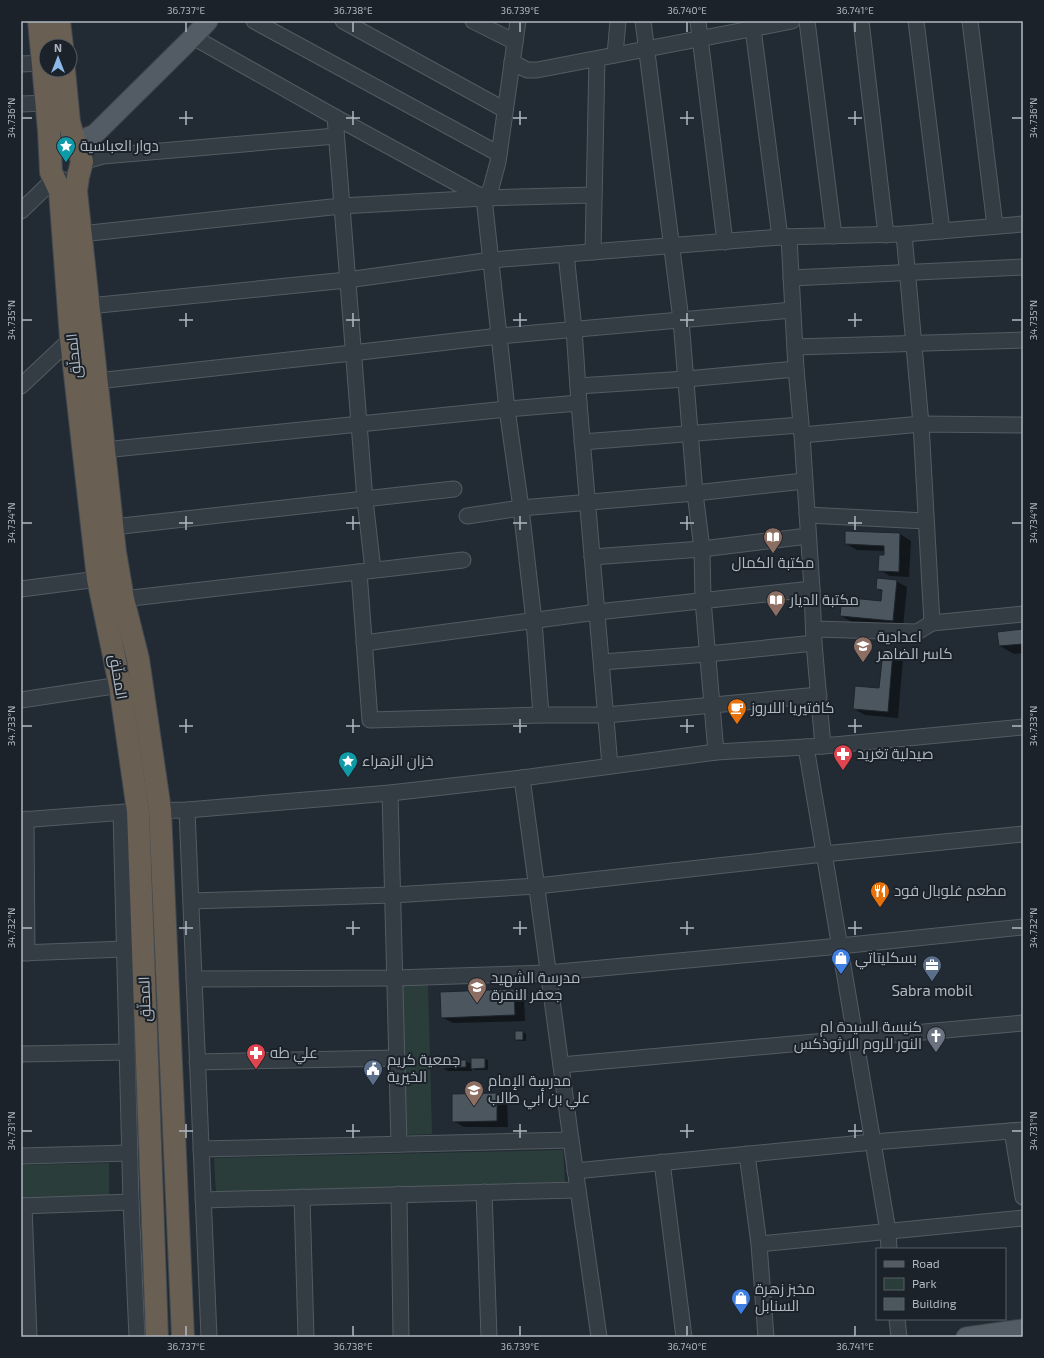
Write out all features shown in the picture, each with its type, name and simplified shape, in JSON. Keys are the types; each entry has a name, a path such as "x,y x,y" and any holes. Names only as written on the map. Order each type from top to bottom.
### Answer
{"highway":[{"name":"المحلّق","path":"39,21 41,38"},
{"path":"59,21 61,38"},
{"name":"المحلّق","path":"44,78 51,172 60,191 72,340 98,579 120,684 129,812 157,1337"},
{"name":"المحلّق","path":"65,78 69,122 78,160 76,191 113,527 123,599 138,659 160,810 183,1337"}],"main road":[{"path":"50,153 78,160 95,134 208,21"},
{"path":"966,1337 1023,1329"}],"street":[{"path":"254,21 499,154"},
{"path":"343,21 505,110"},
{"path":"473,21 515,42"},
{"path":"518,21 499,154 491,188 484,198 507,409 521,508 534,620 541,715"},
{"path":"615,55 618,21"},
{"path":"643,21 648,49 681,320 695,493 702,549 703,600 716,752"},
{"path":"698,21 725,242"},
{"path":"512,62 527,70 538,70 701,39 753,25 792,21"},
{"path":"807,21 834,236"},
{"path":"860,21 886,235"},
{"path":"916,21 942,231"},
{"path":"970,21 995,226"},
{"path":"753,25 791,278 814,636 823,746"},
{"path":"193,37 335,117 484,198"},
{"path":"593,252 597,59"},
{"path":"21,64 38,63"},
{"path":"21,104 46,103"},
{"path":"335,117 352,353 360,424 366,571 364,643 370,720 541,715 606,715 819,696"},
{"path":"21,211 47,186 56,183 78,160 103,156 336,136"},
{"path":"81,234 342,206 484,198 594,195"},
{"path":"89,306 347,280 491,260 784,237 886,235 1023,224"},
{"path":"904,234 906,272 921,424 932,623"},
{"path":"566,254 574,329 582,442 610,766"},
{"path":"791,278 1023,267"},
{"path":"97,381 499,336 792,310"},
{"path":"21,386 72,340"},
{"path":"795,347 1023,340"},
{"path":"578,386 686,379 796,369"},
{"path":"104,450 579,403"},
{"path":"582,442 690,433 801,430 921,424 1023,425"},
{"path":"467,516 521,508 695,493 804,481"},
{"path":"113,527 454,489"},
{"path":"807,514 926,521"},
{"path":"592,558 702,549 808,536"},
{"path":"123,599 463,560"},
{"path":"21,590 98,579"},
{"path":"364,643 597,612 812,589"},
{"path":"602,662 708,654 814,636 917,632 932,623 1023,614"},
{"path":"21,700 120,684"},
{"path":"124,949 24,953 23,819 160,810 187,810 390,792 522,778 716,752 823,746 1023,727"},
{"path":"806,747 890,1248"},
{"path":"522,778 598,1337"},
{"path":"390,792 399,1144"},
{"path":"187,810 210,1337"},
{"path":"129,812 124,949 129,1153 137,1337"},
{"path":"191,900 393,895 537,886 824,854 1023,834"},
{"path":"194,979 395,978 548,973 1023,928"},
{"path":"561,1065 1023,1023"},
{"path":"21,1054 127,1052"},
{"path":"197,1062 397,1058"},
{"path":"576,1171 873,1142 1017,1130 1023,1197"},
{"path":"201,1149 571,1140"},
{"path":"21,1156 129,1153"},
{"path":"747,1154 759,1244 766,1337"},
{"path":"662,1162 684,1337"},
{"path":"203,1200 578,1190"},
{"path":"484,1192 488,1337"},
{"path":"399,1194 401,1337"},
{"path":"302,1197 306,1337"},
{"path":"29,1337 22,1206 131,1202"},
{"path":"759,1244 1023,1218"},
{"path":"897,1320 899,1337"}],"green space":[{"path":"428,983 432,1134 403,1135 398,984"},
{"path":"563,1150 565,1182 216,1193 214,1158"},
{"path":"109,1163 109,1195 21,1198 21,1165"}],"building":[{"path":"845,531 900,533 899,572 878,571 879,555 884,555 884,546 845,544"},
{"path":"877,578 897,580 893,621 840,616 842,597 881,601 882,590 876,589"},
{"path":"1023,629 1023,644 999,646 997,632"},
{"path":"883,652 893,652 888,712 853,709 855,686 879,688"},
{"name":"مدرسة الشهيد جعفر النمرة","path":"514,989 515,1015 441,1018 440,992"},
{"path":"515,1031 523,1031 523,1040 515,1040"},
{"path":"471,1058 485,1058 485,1068 471,1069"},
{"path":"440,1060 466,1060 466,1067 440,1068"},
{"name":"مدرسة الإمام علي بن أبي طالب","path":"497,1093 497,1121 452,1122 452,1094"}],"place":[{"name":"دوار العباسية","path":"66,163"},
{"name":"مكتبة الكمال","path":"773,554"},
{"name":"مكتبة الديار","path":"776,617"},
{"name":"اعدادية كاسر الضاهر","path":"863,663"},
{"name":"كافتيريا اللاروز","path":"737,725"},
{"name":"صيدلية تغريد","path":"843,771"},
{"name":"خزان الزهراء","path":"348,778"},
{"name":"مطعم غلوبال فود","path":"880,908"},
{"name":"بسكليتاتي","path":"841,975"},
{"name":"Sabra mobil","path":"932,982"},
{"name":"مدرسة الشهيد جعفر النمرة","path":"477,1004"},
{"name":"كنيسة السيدة ام النور للروم الارثوذكس","path":"936,1053"},
{"name":"علي طه","path":"256,1070"},
{"name":"جمعية كريم الخيرية","path":"373,1086"},
{"name":"مدرسة الإمام علي بن أبي طالب","path":"474,1107"},
{"name":"مخبز زهرة السنابل","path":"741,1315"}]}
